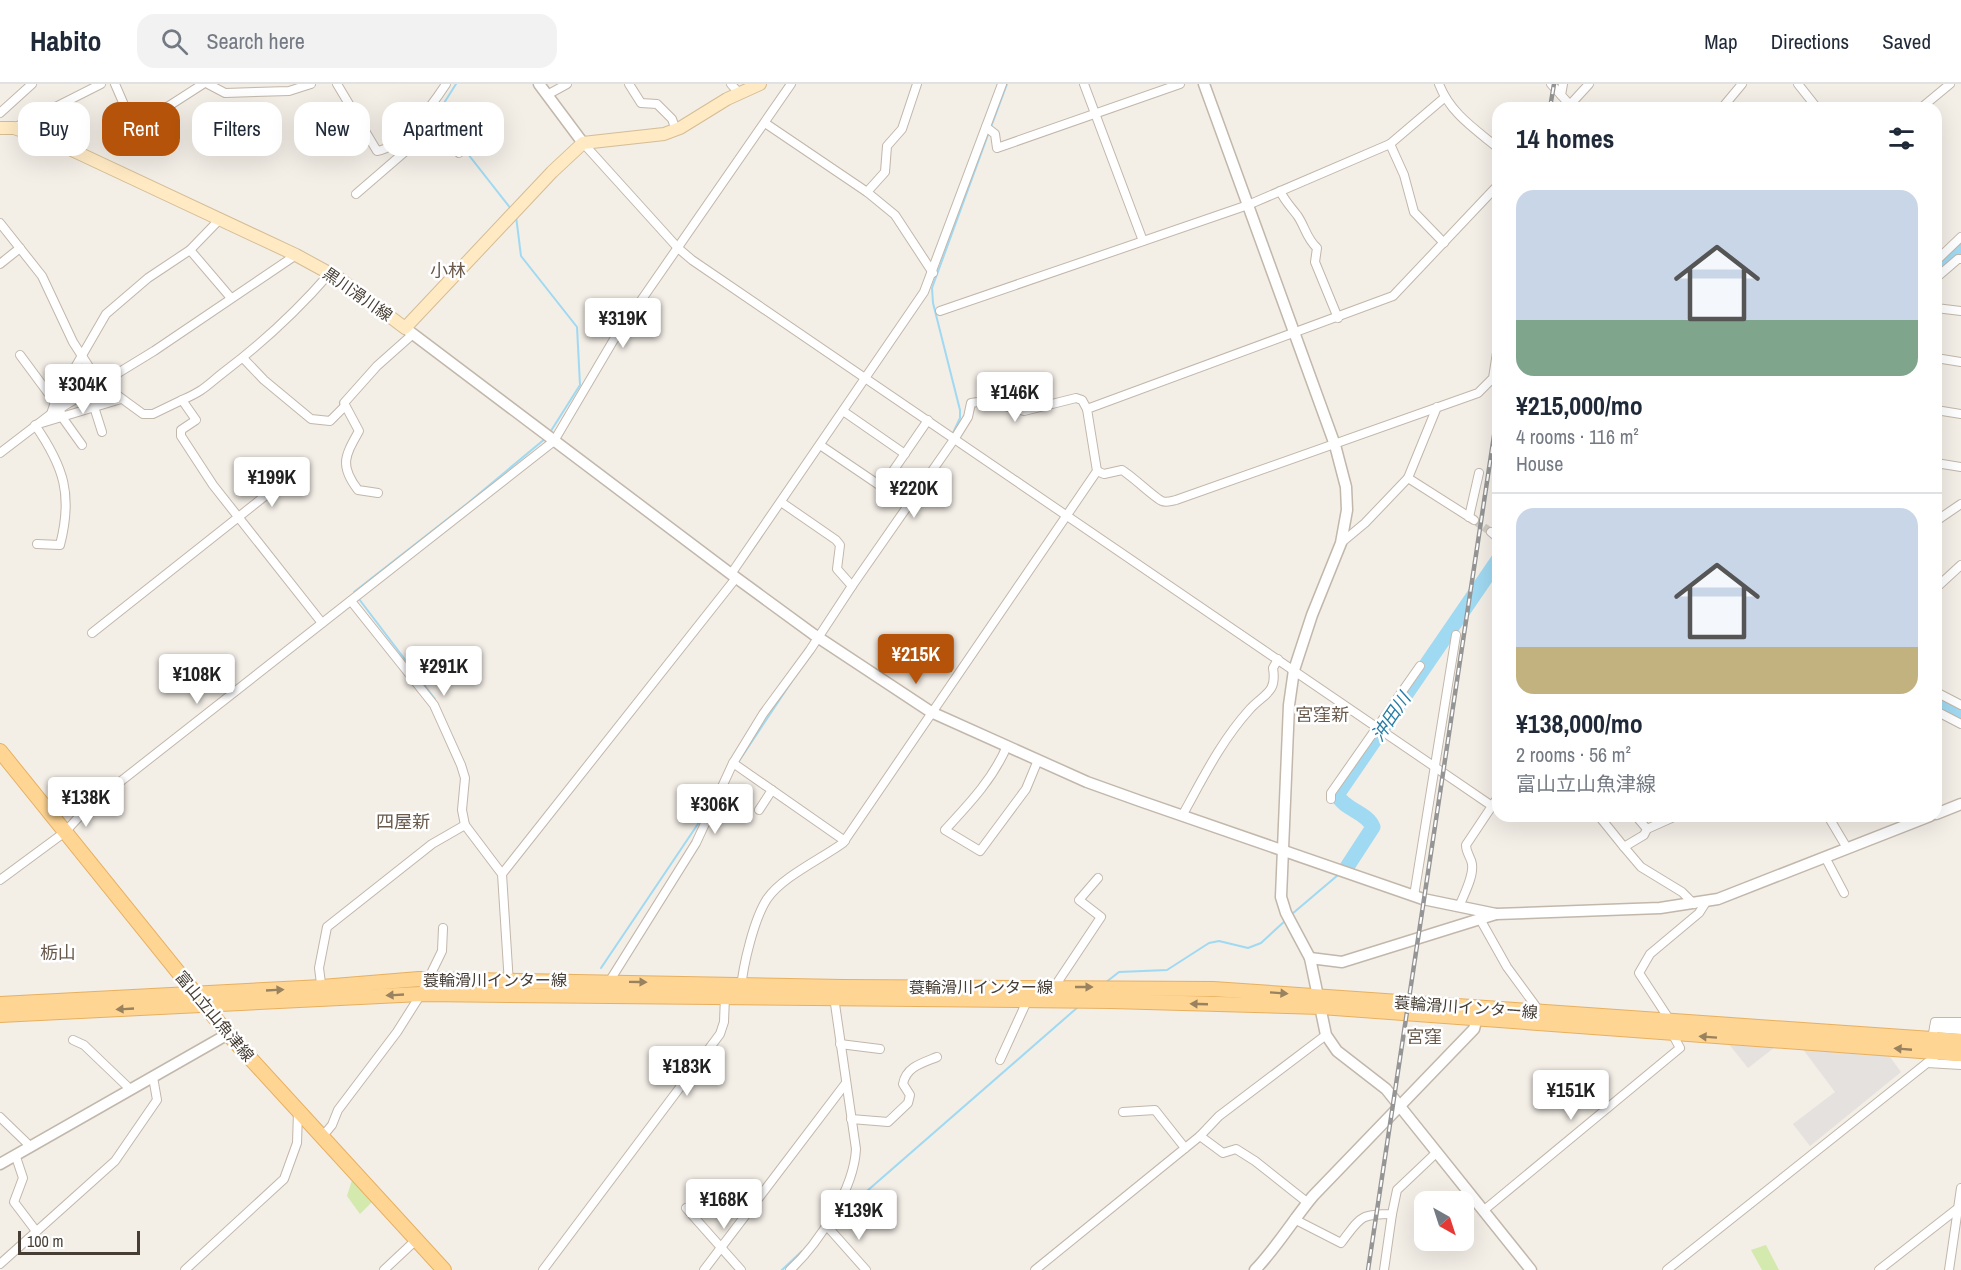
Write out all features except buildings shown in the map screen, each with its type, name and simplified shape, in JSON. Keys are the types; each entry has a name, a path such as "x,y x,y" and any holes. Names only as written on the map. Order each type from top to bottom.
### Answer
{"main road":[{"path":"583,143 664,134 676,130 735,89 760,84"},
{"name":"黒川滑川線","path":"0,128 14,128 57,143 296,255 359,292 409,331 552,172 583,143"},
{"name":"富山立山魚津線","path":"0,751 228,1034 444,1270"},
{"name":"蓑輪滑川インター線","path":"322,993 427,980 609,982 834,997 1027,1001 1319,1002 1541,1012 1672,1028"},
{"name":"蓑輪滑川インター線","path":"0,1004 200,999 322,993 725,996 741,990 1054,987 1213,989 1477,1018 1672,1028 1932,1046 1961,1054"},
{"name":"蓑輪滑川インター線","path":"0,1015 200,999"},
{"name":"蓑輪滑川インター線","path":"1932,1046 1961,1041"}],"street":[{"path":"0,113 32,84"},
{"path":"14,128 101,84"},
{"path":"115,84 128,114 147,120 203,84"},
{"path":"208,84 225,93 289,91 311,84"},
{"path":"337,84 377,150 382,150"},
{"path":"432,102 446,84"},
{"path":"539,84 583,143 678,248 1492,806 1466,845 1466,852 1472,862 1472,870 1459,908"},
{"path":"547,95 567,84"},
{"path":"629,84 641,103 657,104 672,119 676,130"},
{"path":"0,879 64,832 88,807 554,441 613,341 791,84"},
{"path":"867,192 885,172 887,146 902,129 917,84"},
{"path":"502,874 734,576 781,502 924,292 1002,84"},
{"path":"1084,84 1143,241"},
{"path":"986,127 994,134 997,148 1180,84"},
{"path":"1204,84 1335,445 1346,487 1347,510 1341,543 1312,615 1294,669 1289,705 1280,888 1288,918 1310,958 1326,1035 1337,1051 1386,1089 1531,1270"},
{"path":"1439,84 1444,98 1454,111 1492,143"},
{"path":"1551,84 1565,102"},
{"path":"1561,95 1563,84"},
{"path":"1572,102 1589,84"},
{"path":"1727,102 1742,84"},
{"path":"1798,84 1812,102"},
{"path":"1928,102 1950,84"},
{"path":"940,311 1248,205 1390,144 1444,98"},
{"path":"765,123 867,192 901,220 933,273"},
{"path":"1390,144 1404,175 1414,212 1444,243"},
{"path":"356,194 399,156"},
{"path":"1280,191 1288,207 1298,216 1308,239 1317,248 1315,262 1338,318"},
{"path":"1087,409 1393,296 1492,191"},
{"path":"59,409 81,355 106,314 169,262 190,250 220,219"},
{"path":"0,223 42,276 81,355 121,399 143,414 153,414 206,390 297,311 330,273"},
{"path":"1942,254 1961,237"},
{"path":"0,264 20,248"},
{"path":"190,250 231,298"},
{"path":"0,453 51,414 104,382 296,255"},
{"path":"1942,273 1961,259"},
{"path":"1942,309 1961,311"},
{"path":"378,493 358,490 345,469 344,459 360,431 345,406 345,399 366,380 409,331 734,576 818,637 931,712 1087,782 1414,896 1459,908 1496,914 1660,908 1706,902 1914,822"},
{"path":"20,355 82,445"},
{"path":"243,358 264,380 311,419 330,421 345,406"},
{"path":"1942,359 1961,362"},
{"path":"1097,471 1104,474 1122,470 1164,502 1335,445 1478,393 1492,381"},
{"path":"89,391 102,432"},
{"path":"609,982 696,843 733,764 763,714 955,438 968,417 971,404 985,401 1024,411 1076,398 1082,400 1087,409 1097,471 845,841 783,883 767,899 755,929 741,990"},
{"path":"35,425 59,409 94,407 121,399"},
{"path":"182,400 196,420 181,430 181,436 238,518 322,623"},
{"path":"1341,543 1365,523 1408,478 1437,407"},
{"path":"843,411 905,454"},
{"path":"1942,411 1961,414"},
{"path":"820,445 882,487 928,420"},
{"path":"35,425 56,460 62,476 68,515 60,545 37,544"},
{"path":"1942,464 1961,466"},
{"path":"1408,478 1472,519 1479,473"},
{"path":"92,633 289,477"},
{"path":"781,502 836,540 840,545 837,570 852,586"},
{"path":"1942,517 1961,504"},
{"path":"1942,580 1961,565"},
{"path":"351,601 434,705 465,778 462,810 465,825 502,874 510,981 507,996"},
{"path":"1414,896 1456,635"},
{"path":"1182,816 1219,747 1250,709 1272,689 1275,683 1273,668 1278,659"},
{"path":"1331,799 1331,793 1420,666"},
{"path":"1942,695 1961,705"},
{"path":"1942,714 1961,724"},
{"path":"1007,746 1000,762 980,791 945,830 980,851 1026,789 1038,760"},
{"path":"733,764 845,841"},
{"path":"759,810 772,790"},
{"path":"1942,812 1961,804"},
{"path":"1604,822 1641,867 1682,892 1694,904"},
{"path":"1641,822 1647,829"},
{"path":"1624,847 1644,835 1647,829 1663,822"},
{"path":"1832,822 1847,848"},
{"path":"322,993 319,968 327,927 432,844 465,825"},
{"path":"1825,857 1844,893"},
{"path":"1050,1001 1054,987 1101,917 1079,900 1098,878"},
{"path":"1483,1211 1680,1048 1672,1028 1639,973 1650,954 1699,913 1706,902"},
{"path":"1310,958 1342,962 1496,914"},
{"path":"1480,919 1507,967 1541,1012"},
{"path":"322,1137 332,1125 338,1110 397,1032 422,994 442,951 443,928"},
{"path":"543,1270 720,1034 724,1022 725,996"},
{"path":"790,1270 816,1242 855,1160 834,997"},
{"path":"1000,1060 1027,1001"},
{"path":"1255,1270 1277,1246 1294,1219 1308,1203 1474,1029 1477,1018"},
{"path":"1932,1046 1935,1022 1961,1022"},
{"path":"1667,1270 1932,1046 1961,1030"},
{"path":"0,1164 16,1157 228,1034"},
{"path":"1035,1270 1200,1136 1219,1116 1326,1035"},
{"path":"73,1040 84,1045 130,1089"},
{"path":"840,1044 880,1048"},
{"path":"1932,1046 1961,1065"},
{"path":"850,1119 888,1122 908,1103 910,1095 903,1084 904,1077 920,1063 937,1057"},
{"path":"0,1264 115,1161 157,1100 153,1077"},
{"path":"705,1270 846,1083"},
{"path":"1123,1112 1155,1110 1185,1148"},
{"path":"185,1270 284,1179 297,1143 298,1111"},
{"path":"0,1117 32,1147"},
{"path":"1200,1136 1223,1153 1236,1149 1255,1161 1308,1203"},
{"path":"1384,1270 1397,1190 1436,1153"},
{"path":"16,1157 23,1178 14,1202 36,1231"},
{"path":"1949,1270 1961,1188"},
{"path":"686,1209 741,1270"},
{"path":"1879,1270 1957,1209"},
{"path":"1294,1219 1341,1243 1358,1220 1368,1214 1392,1214"},
{"path":"826,1225 866,1270"},
{"path":"384,1270 416,1240"}],"green space":[{"path":"353,1177 374,1200 360,1214 347,1196"},
{"path":"1766,1245 1779,1270 1762,1270 1751,1250"}],"shaded area":[{"path":"1728,1043 1775,1047 1748,1068"},
{"path":"1802,1048 1887,1053 1901,1072 1810,1146 1793,1124 1835,1092"}],"waterway":[{"path":"456,84 439,111 464,149 511,209"},
{"path":"991,127 1007,84"},
{"path":"952,435 960,418 960,410 933,303 932,288 989,132"},
{"path":"516,216 521,256 577,327 580,385 549,434"},
{"name":"沖田川","path":"1942,263 1961,245"},
{"path":"355,594 354,592 468,503 546,438"},
{"name":"沖田川","path":"1347,867 1373,827 1366,818 1345,804 1337,795 1492,569"},
{"path":"359,599 435,699"},
{"path":"737,764 792,681"},
{"path":"1942,705 1961,715"},
{"path":"601,968 708,809"},
{"path":"1292,914 1338,875"},
{"path":"1105,983 1119,972 1167,970 1209,943 1219,941 1248,948 1261,943 1286,920"},
{"path":"836,1218 1078,1007"},
{"path":"782,1270 802,1251"}],"tunnel":[{"path":"1474,520 1491,532"}],"railway":[{"path":"1551,102 1554,84"},
{"path":"1368,1270 1492,449"}],"district":[{"name":"小林","path":"448,271"},
{"name":"宮窪新","path":"1322,715"},
{"name":"四屋新","path":"403,822"},
{"name":"栃山","path":"58,953"},
{"name":"宮窪","path":"1424,1037"}]}
